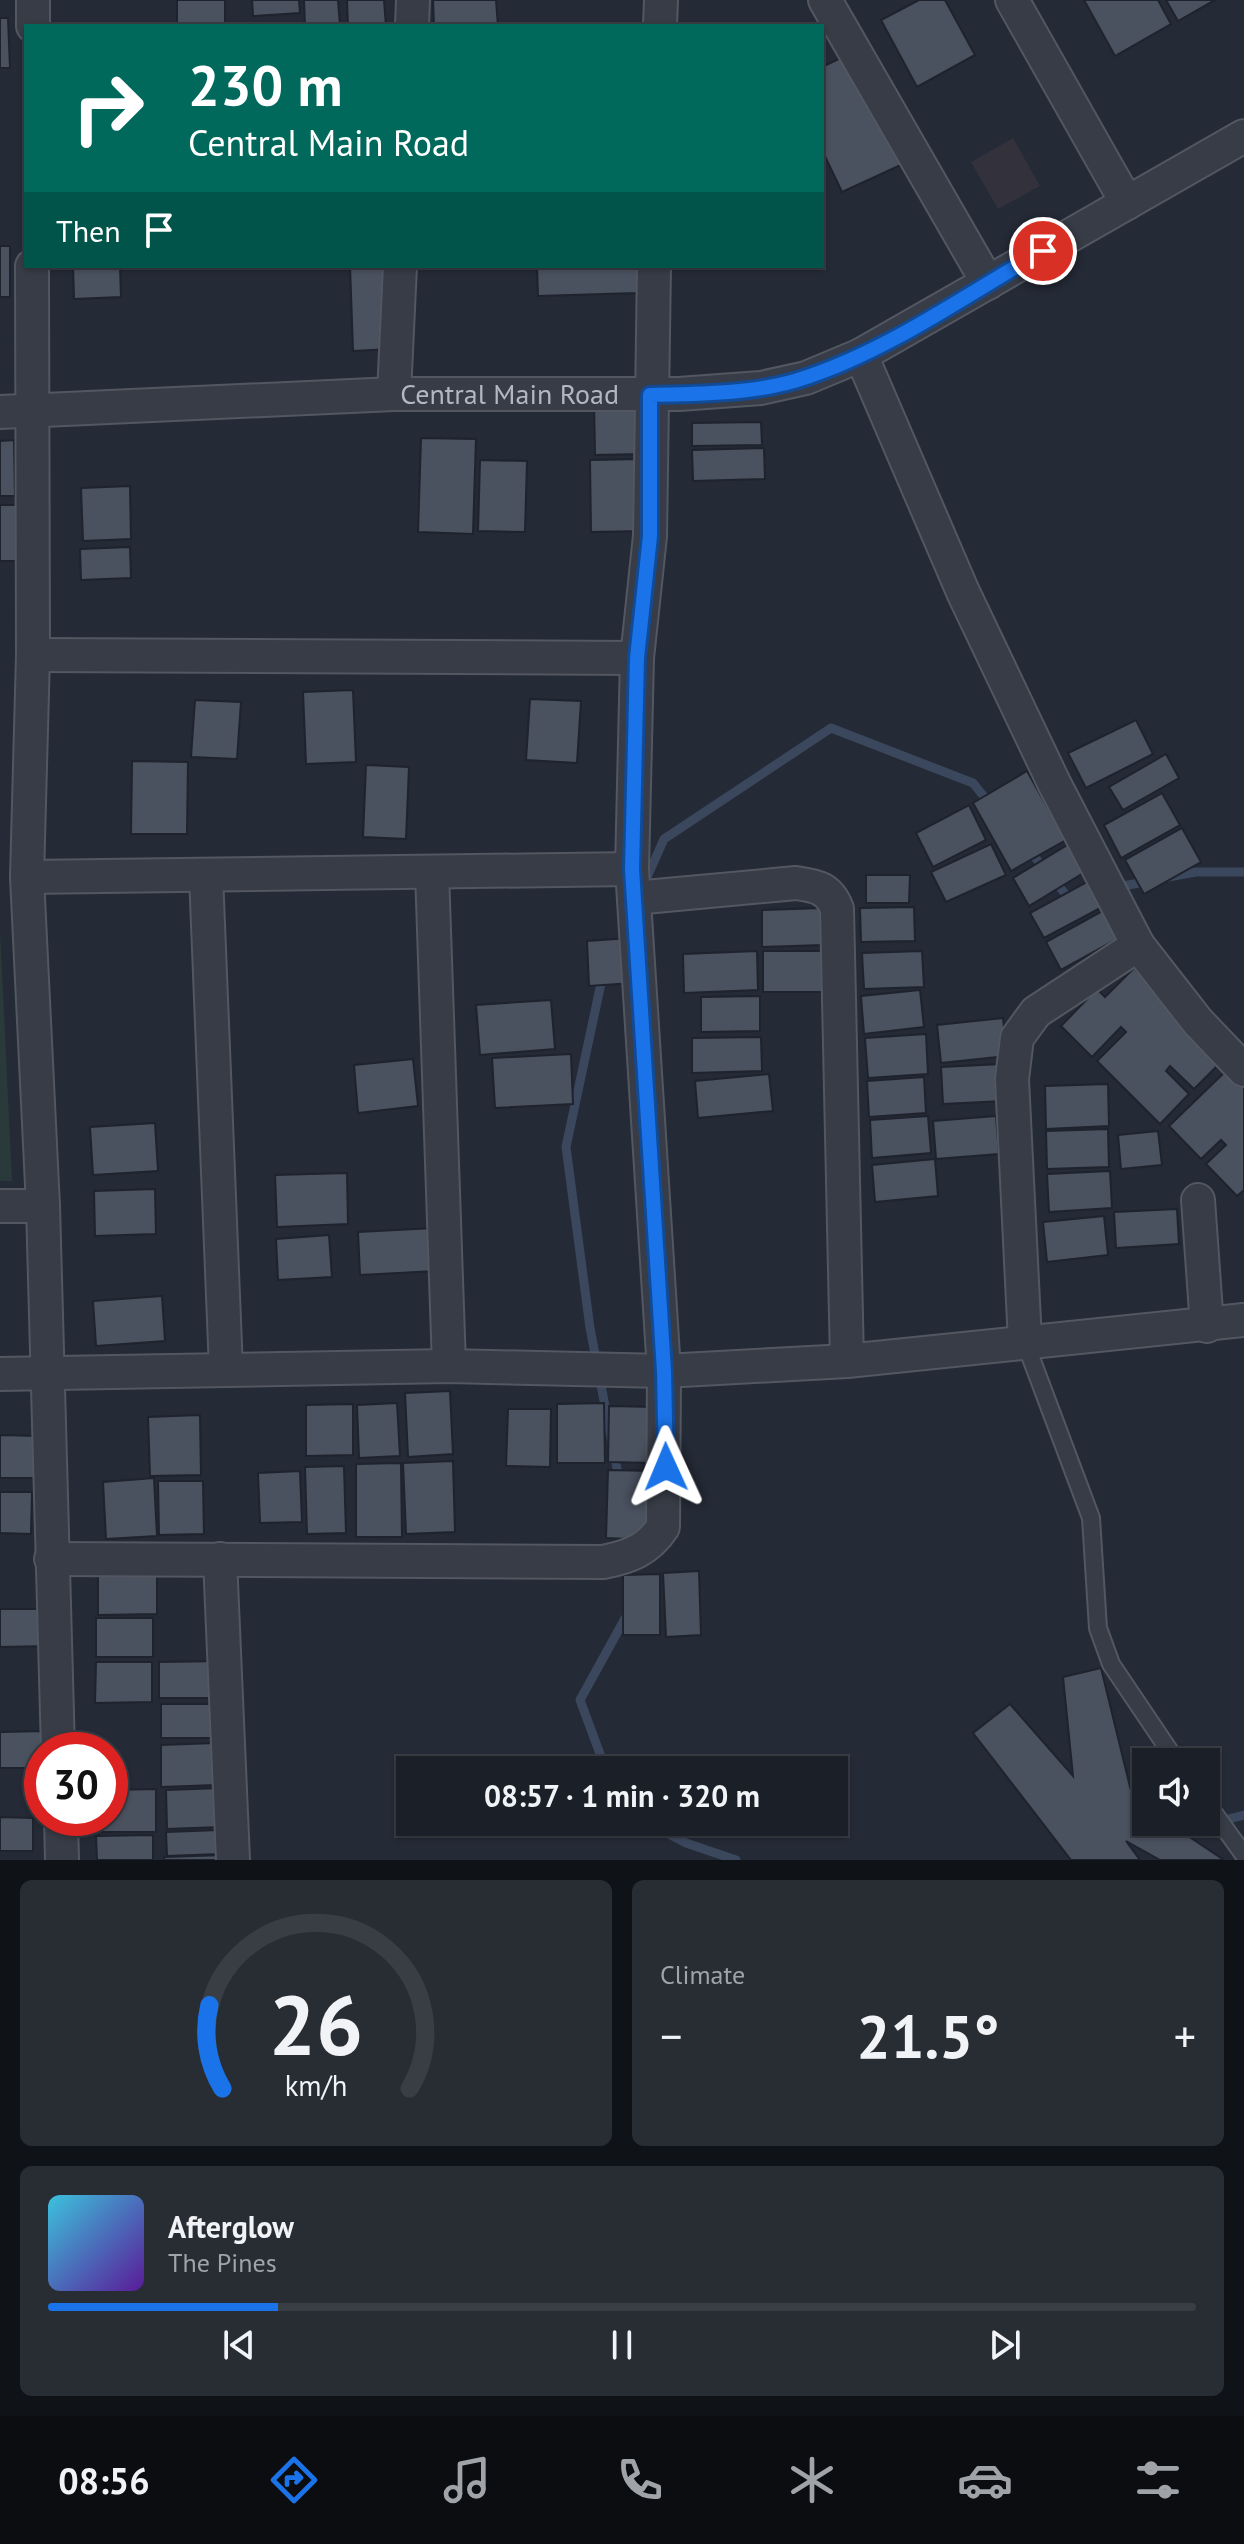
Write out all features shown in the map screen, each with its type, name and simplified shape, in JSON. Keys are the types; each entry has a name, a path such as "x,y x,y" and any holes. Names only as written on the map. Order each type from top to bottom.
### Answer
{"street":[{"path":"33,0 33,24"},
{"path":"412,24 413,0"},
{"path":"660,24 661,0"},
{"path":"825,0 988,283"},
{"path":"1012,0 1127,203"},
{"name":"Central Main Road","path":"0,412 394,394 650,395 761,388 806,378 861,355 1244,136"},
{"path":"32,268 33,655 27,877 43,1206 57,1732"},
{"path":"394,394 400,268"},
{"path":"51,1559 603,1562 628,1557 654,1542 663,1527 666,1499 664,1371 633,884 637,658 650,536 654,268"},
{"path":"861,355 963,592 1054,783 1138,945 1198,1022 1244,1070"},
{"path":"33,655 637,658"},
{"path":"27,877 432,872 633,884 796,883 822,887 832,897 837,909 847,1361"},
{"path":"432,872 449,1366"},
{"path":"206,875 226,1370"},
{"path":"1025,1342 1012,1079 1017,1038 1036,1012 1138,945"},
{"path":"1198,1200 1207,1326"},
{"path":"0,1206 43,1206"},
{"path":"0,1374 449,1366 664,1371 847,1361 1244,1320"},
{"path":"220,1559 233,1860"},
{"path":"61,1836 62,1860"}],"lane":[{"path":"1025,1342 1077,1490 1091,1518 1098,1628 1111,1664 1168,1748"},
{"path":"1220,1822 1244,1855"}],"shaded area":[{"path":"1013,138 1040,186 998,209 971,162"},
{"path":"0,930 12,1181 0,1181"}],"building":[{"path":"177,0 225,0 225,24 177,24"},
{"path":"252,0 299,0 300,13 253,16"},
{"path":"304,0 338,0 340,24 305,24"},
{"path":"347,0 384,0 386,24 348,24"},
{"path":"433,0 496,0 498,24 434,24"},
{"path":"919,0 945,0 975,55 917,87 881,20"},
{"path":"1084,0 1158,0 1171,24 1115,56"},
{"path":"1166,0 1215,0 1178,21"},
{"path":"0,18 8,18 10,68 0,68"},
{"path":"851,53 903,164 842,192 824,154 824,66"},
{"path":"0,246 10,246 10,297 0,297"},
{"path":"73,268 120,268 121,297 74,299"},
{"path":"350,268 389,268 392,349 353,351"},
{"path":"537,268 637,268 637,293 538,296"},
{"path":"642,401 643,454 595,455 594,402"},
{"path":"761,422 762,445 692,446 692,423"},
{"path":"421,438 476,439 473,534 418,532"},
{"path":"14,440 15,496 0,496 0,441"},
{"path":"764,448 765,479 693,481 692,450"},
{"path":"644,459 645,531 591,532 590,460"},
{"path":"480,460 527,461 525,532 478,531"},
{"path":"130,486 131,539 83,541 81,488"},
{"path":"0,505 17,505 17,561 0,561"},
{"path":"130,547 131,578 81,580 80,549"},
{"path":"353,690 356,762 306,764 303,692"},
{"path":"530,699 581,701 577,763 526,760"},
{"path":"195,700 241,702 237,759 191,757"},
{"path":"1136,720 1153,754 1086,788 1068,753"},
{"path":"1166,754 1179,778 1123,810 1109,787"},
{"path":"132,761 188,762 187,834 131,834"},
{"path":"366,765 409,767 406,839 363,837"},
{"path":"1027,771 1066,840 1011,871 973,803"},
{"path":"1162,793 1180,825 1121,858 1104,825"},
{"path":"969,805 986,840 933,867 916,833"},
{"path":"1182,828 1201,862 1144,894 1125,860"},
{"path":"991,844 1006,875 946,902 931,872"},
{"path":"1069,844 1085,872 1029,906 1013,878"},
{"path":"866,875 910,875 909,903 866,903"},
{"path":"1094,878 1108,904 1044,938 1030,913"},
{"path":"914,907 915,941 861,942 860,908"},
{"path":"822,908 823,945 762,947 762,910"},
{"path":"1106,909 1121,937 1061,970 1046,942"},
{"path":"631,938 633,983 589,986 587,941"},
{"path":"757,951 758,990 684,993 683,954"},
{"path":"763,951 826,951 826,992 763,992"},
{"path":"922,951 924,987 864,989 862,953"},
{"path":"1134,968 1225,1058 1194,1089 1170,1066 1166,1071 1189,1094 1160,1124 1097,1061 1126,1032 1121,1027 1092,1057 1061,1026 1097,989 1105,997"},
{"path":"920,990 924,1027 864,1034 861,996"},
{"path":"760,996 760,1031 701,1032 701,997"},
{"path":"551,1000 555,1049 480,1055 476,1005"},
{"path":"1003,1018 1007,1056 941,1063 937,1025"},
{"path":"926,1034 928,1074 868,1078 865,1038"},
{"path":"761,1037 762,1071 692,1073 692,1038"},
{"path":"571,1054 573,1104 495,1108 492,1058"},
{"path":"413,1059 418,1106 358,1113 354,1065"},
{"path":"1002,1064 1004,1101 943,1104 941,1067"},
{"path":"1228,1069 1244,1085 1244,1190 1237,1196 1206,1164 1226,1145 1221,1140 1201,1159 1169,1126"},
{"path":"769,1074 773,1111 698,1118 695,1081"},
{"path":"924,1077 926,1113 869,1117 867,1081"},
{"path":"1108,1084 1109,1126 1046,1129 1045,1086"},
{"path":"928,1116 931,1153 872,1158 870,1120"},
{"path":"996,1116 999,1154 936,1159 933,1121"},
{"path":"155,1123 158,1171 93,1175 90,1127"},
{"path":"1108,1129 1109,1167 1047,1169 1046,1131"},
{"path":"1158,1131 1162,1165 1121,1169 1118,1135"},
{"path":"935,1159 938,1196 875,1202 872,1165"},
{"path":"1110,1171 1112,1208 1049,1212 1047,1174"},
{"path":"347,1173 348,1224 277,1227 275,1175"},
{"path":"155,1189 156,1234 95,1236 94,1191"},
{"path":"1177,1209 1179,1244 1116,1248 1114,1212"},
{"path":"1104,1216 1108,1255 1047,1262 1043,1222"},
{"path":"434,1228 436,1271 360,1275 358,1232"},
{"path":"329,1235 332,1277 278,1280 276,1239"},
{"path":"162,1296 165,1341 96,1346 93,1301"},
{"path":"450,1391 453,1454 408,1457 405,1393"},
{"path":"397,1403 400,1456 359,1458 357,1405"},
{"path":"604,1403 605,1463 557,1463 557,1404"},
{"path":"353,1404 353,1455 306,1456 306,1405"},
{"path":"609,1406 656,1407 654,1463 608,1462"},
{"path":"508,1409 551,1409 550,1467 506,1466"},
{"path":"200,1415 201,1475 150,1476 148,1417"},
{"path":"0,1435 39,1436 38,1478 0,1478"},
{"path":"453,1461 455,1532 406,1534 403,1463"},
{"path":"401,1463 402,1537 356,1537 356,1464"},
{"path":"344,1466 346,1533 307,1534 305,1467"},
{"path":"608,1470 653,1471 650,1540 606,1538"},
{"path":"300,1471 302,1522 260,1523 258,1473"},
{"path":"154,1478 157,1536 106,1539 103,1482"},
{"path":"158,1481 203,1481 204,1534 159,1535"},
{"path":"0,1492 32,1492 31,1534 0,1533"},
{"path":"699,1571 701,1635 666,1637 663,1573"},
{"path":"98,1572 157,1572 157,1614 98,1615"},
{"path":"660,1574 660,1635 623,1635 623,1575"},
{"path":"0,1609 51,1609 51,1646 0,1647"},
{"path":"96,1618 153,1618 153,1657 96,1657"},
{"path":"223,1661 223,1698 159,1698 159,1662"},
{"path":"96,1662 152,1662 152,1702 95,1703"},
{"path":"1101,1668 1132,1795 1132,1836 1188,1836 1224,1860 1160,1860 1126,1841 1140,1860 1071,1860 973,1733 1010,1704 1073,1776 1063,1677"},
{"path":"161,1704 216,1704 217,1738 161,1738"},
{"path":"45,1731 24,1732 24,1768 0,1768 0,1732"},
{"path":"215,1743 216,1785 161,1787 161,1745"},
{"path":"220,1788 221,1827 167,1829 166,1790"},
{"path":"156,1789 156,1832 128,1832 128,1790"},
{"path":"0,1817 24,1818 24,1836 33,1836 33,1851 0,1851"},
{"path":"219,1830 220,1854 167,1856 166,1832"},
{"path":"153,1835 153,1860 97,1860 96,1836"},
{"path":"224,1855 224,1860 164,1860 164,1857"}],"waterway":[{"path":"644,884 664,839 831,728 973,783 990,804"},
{"path":"1028,849 1067,896 1075,895"},
{"path":"1168,877 1196,872 1244,872"},
{"path":"1113,888 1149,881"},
{"path":"603,974 566,1147 590,1328 619,1479"},
{"path":"601,1756 580,1700 628,1613"},
{"path":"1220,1821 1244,1815"},
{"path":"673,1836 736,1860"}],"route":[{"path":"666,1467 664,1371 632,869 637,658 650,536 650,395 761,388 806,378 861,355 1043,251"}]}
